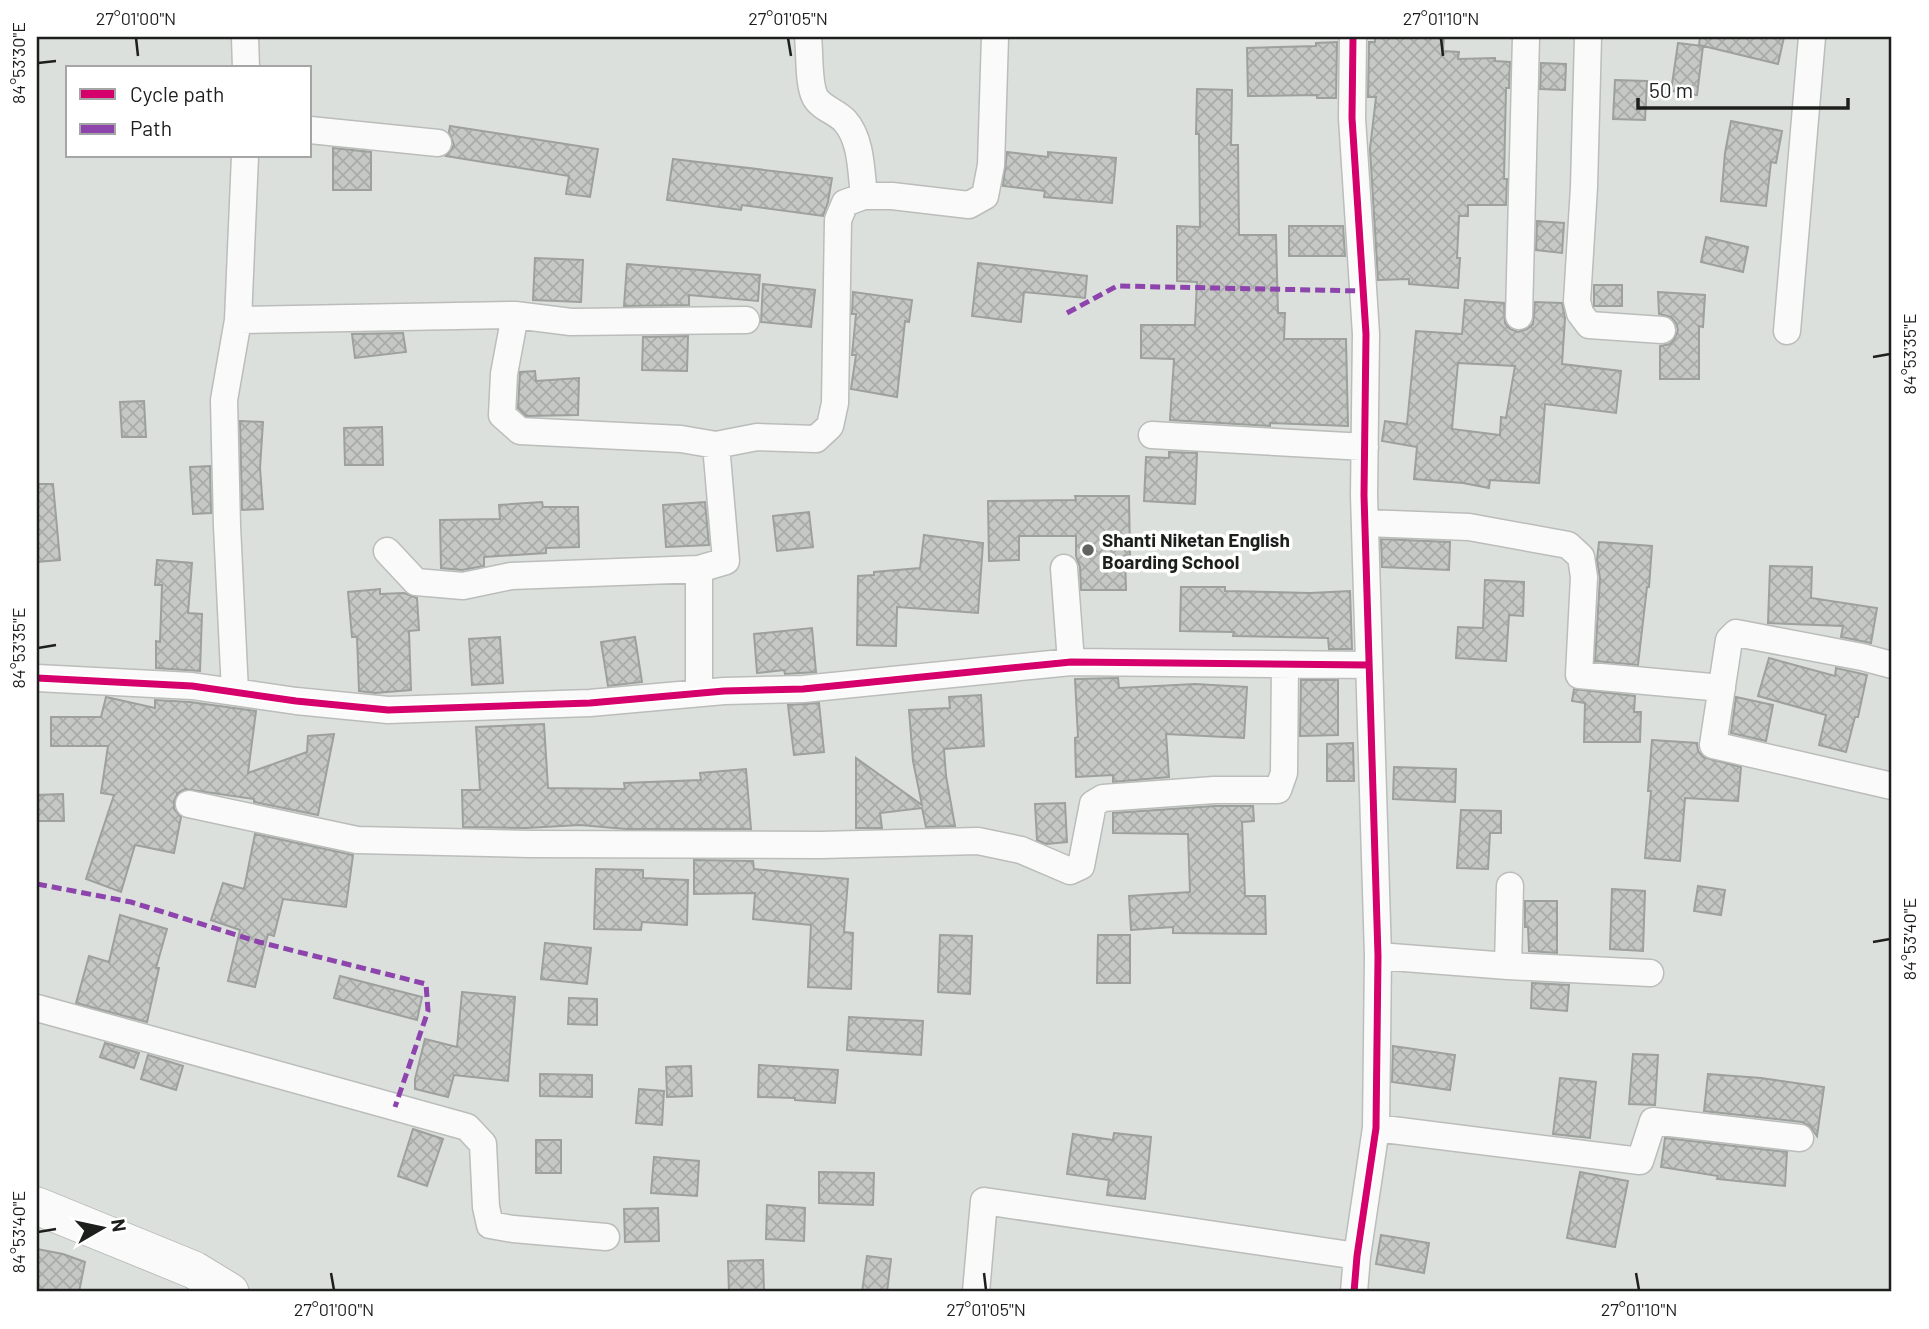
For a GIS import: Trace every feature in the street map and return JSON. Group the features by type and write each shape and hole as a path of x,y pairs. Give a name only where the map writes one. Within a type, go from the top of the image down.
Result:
{"street":[{"path":"245,37 246,66"},
{"path":"808,37 812,89 816,100 844,119 852,130 864,196"},
{"path":"515,315 506,361 502,415 520,431 681,439 716,445 757,437 816,439 830,426 835,403 838,220 845,203 864,196 892,196 969,205 985,196 991,165 995,37"},
{"path":"1353,37 1352,118 1366,334 1364,495 1378,956 1376,1128 1354,1292"},
{"path":"1519,316 1526,37"},
{"path":"1588,37 1584,187 1577,301 1580,313 1589,325 1662,330"},
{"path":"1787,331 1812,37"},
{"path":"312,130 438,143"},
{"path":"235,692 224,400 238,320 245,158"},
{"path":"238,320 515,315 570,322 746,320"},
{"path":"1152,435 1365,447"},
{"path":"387,551 416,582 463,586 511,576 699,569 726,561 716,445"},
{"path":"1366,523 1469,527 1568,545 1581,557 1584,577 1579,675 1723,688"},
{"path":"1064,568 1071,662"},
{"path":"699,569 699,694"},
{"path":"1892,665 1736,633 1729,640 1713,745 1892,786"},
{"path":"37,678 192,686 296,701 388,710 590,703 803,689 1071,662 1368,665"},
{"path":"189,804 357,840 558,845 821,845 978,841 1021,850 1070,871 1081,866 1093,804 1103,798 1214,790 1278,790 1284,773 1285,664"},
{"path":"1508,966 1510,886"},
{"path":"1378,956 1650,973"},
{"path":"37,1009 467,1127 483,1144 486,1207 490,1225 606,1237"},
{"path":"1376,1128 1640,1161 1653,1121 1800,1138"},
{"path":"976,1292 984,1201 1357,1256"},
{"path":"37,1206 194,1270 230,1292"}],"building":[{"path":"1375,37 1444,37 1443,51 1459,52 1458,59 1495,58 1495,61 1510,62 1509,88 1506,88 1506,205 1468,205 1468,216 1459,216 1458,288 1409,284 1409,279 1378,280 1370,149 1376,97 1368,97 1369,42 1375,42"},
{"path":"1700,37 1784,37 1778,64 1699,45"},
{"path":"1337,42 1336,98 1317,98 1317,95 1248,96 1247,48 1316,46 1316,43"},
{"path":"1678,43 1703,46 1697,95 1671,91"},
{"path":"1541,63 1566,64 1565,90 1540,89"},
{"path":"1615,80 1647,81 1645,120 1613,119"},
{"path":"1197,89 1232,90 1231,145 1238,145 1239,235 1276,235 1278,313 1285,313 1284,339 1346,339 1348,426 1270,423 1270,426 1170,420 1174,359 1141,358 1141,325 1195,325 1197,282 1177,281 1177,226 1200,227"},
{"path":"1731,121 1782,131 1776,163 1771,162 1766,206 1721,201"},
{"path":"450,126 598,149 590,197 566,194 569,176 446,156 454,145 449,132"},
{"path":"333,148 371,152 371,190 333,190"},
{"path":"1007,152 1048,157 1048,152 1116,158 1112,203 1044,197 1045,191 1003,186"},
{"path":"673,159 832,178 828,202 823,216 742,205 741,210 667,200"},
{"path":"1537,221 1564,223 1562,253 1536,250"},
{"path":"1289,226 1343,226 1345,256 1289,256"},
{"path":"1706,237 1748,247 1743,272 1701,262"},
{"path":"535,258 583,260 581,302 533,300"},
{"path":"978,263 1087,276 1085,298 1024,292 1021,322 972,316"},
{"path":"627,264 760,275 758,301 689,295 689,305 624,306"},
{"path":"763,284 815,290 811,327 761,322"},
{"path":"1594,285 1622,285 1622,306 1594,306"},
{"path":"853,292 912,300 909,322 905,321 897,397 851,389 856,355 852,355 856,314 852,314"},
{"path":"1658,292 1705,295 1703,327 1699,326 1699,379 1660,379 1660,346 1670,344 1678,330 1671,317 1659,314"},
{"path":"1465,300 1504,303 1505,323 1518,332 1533,324 1535,302 1562,303 1565,318 1562,364 1621,371 1616,413 1545,404 1539,483 1490,480 1489,488 1414,479 1417,447 1382,441 1385,421 1407,424 1416,331 1462,334","holes":["1458,363 1515,366 1506,418 1501,417 1500,435 1452,429"]},
{"path":"403,333 406,352 355,358 352,334"},
{"path":"688,336 687,371 642,370 643,337"},
{"path":"535,371 536,381 579,378 578,415 526,416 518,408 520,372"},
{"path":"144,401 146,437 122,437 120,402"},
{"path":"240,421 263,422 260,468 263,509 242,510"},
{"path":"382,427 383,465 345,465 344,428"},
{"path":"1169,452 1197,453 1195,504 1144,501 1146,457 1169,458"},
{"path":"210,466 211,513 193,514 190,467"},
{"path":"37,484 53,484 60,560 37,562"},
{"path":"1075,496 1129,496 1130,556 1125,556 1126,590 1081,590 1076,536 1019,536 1019,560 989,561 988,501 1076,500"},
{"path":"542,502 543,507 578,507 579,547 546,548 546,553 484,557 484,566 462,570 441,568 440,520 500,519 499,505"},
{"path":"705,502 709,545 666,547 663,505"},
{"path":"809,512 813,547 777,551 773,516"},
{"path":"924,535 983,543 978,613 897,607 896,646 857,645 858,576 920,568"},
{"path":"1381,539 1450,542 1449,570 1382,567"},
{"path":"1599,542 1652,546 1638,665 1595,661 1600,578 1597,560"},
{"path":"157,560 192,563 188,613 202,614 200,671 156,668 156,641 160,642 162,585 155,585"},
{"path":"1770,566 1812,567 1811,598 1877,608 1871,643 1841,637 1843,626 1768,623"},
{"path":"1485,580 1524,582 1523,616 1509,615 1506,661 1456,658 1458,627 1483,628"},
{"path":"1181,587 1225,587 1225,591 1350,591 1352,649 1329,649 1328,638 1233,636 1234,632 1180,631"},
{"path":"380,589 380,594 404,593 417,598 419,630 409,631 411,690 375,693 359,691 357,637 352,637 348,592"},
{"path":"812,628 816,672 785,674 784,670 757,673 754,634"},
{"path":"500,637 503,683 472,685 469,639"},
{"path":"635,637 642,682 608,686 601,642"},
{"path":"1769,658 1835,676 1836,668 1867,675 1858,717 1855,717 1846,752 1819,745 1826,715 1758,696"},
{"path":"1118,678 1119,688 1195,684 1247,687 1244,738 1166,734 1169,777 1113,782 1113,775 1076,777 1075,738 1078,737 1075,679"},
{"path":"1301,680 1338,680 1338,735 1300,736"},
{"path":"1574,689 1635,696 1634,712 1641,712 1640,742 1584,742 1585,703 1572,701"},
{"path":"981,695 984,746 944,749 955,826 926,827 922,808 880,813 882,828 856,828 856,758 922,805 913,761 909,710 950,708 949,697"},
{"path":"106,697 155,708 155,700 256,711 248,773 307,752 308,736 334,734 318,815 254,802 254,799 185,789 178,793 174,801 174,809 181,817 174,853 135,845 121,892 86,879 114,795 101,793 108,746 51,746 51,717 101,717"},
{"path":"1736,697 1773,705 1766,741 1731,733"},
{"path":"819,703 824,752 794,755 788,705"},
{"path":"544,724 548,788 625,789 624,783 701,780 700,773 746,769 751,829 626,829 580,825 463,827 462,790 480,790 476,727"},
{"path":"1652,740 1697,743 1698,751 1703,757 1741,767 1738,801 1685,798 1680,861 1645,858"},
{"path":"1353,743 1354,781 1327,781 1327,744"},
{"path":"1394,767 1456,769 1455,802 1393,799"},
{"path":"63,794 64,821 37,821 37,795"},
{"path":"1065,803 1067,842 1046,844 1037,840 1035,804"},
{"path":"1253,806 1254,821 1242,822 1245,896 1265,896 1266,934 1173,933 1173,927 1131,930 1129,896 1190,892 1188,834 1113,833 1113,813"},
{"path":"1461,810 1501,811 1501,833 1490,833 1488,869 1457,868"},
{"path":"255,834 353,855 346,907 283,899 274,936 268,934 255,987 228,981 240,930 211,920 223,883 244,889"},
{"path":"694,860 753,861 754,869 848,879 844,932 853,933 851,989 808,987 811,925 753,919 755,893 694,894"},
{"path":"596,869 643,870 643,878 688,880 687,925 642,922 641,930 594,929"},
{"path":"1698,886 1725,890 1721,915 1694,911"},
{"path":"1612,889 1645,891 1643,951 1610,949"},
{"path":"1525,901 1557,901 1557,953 1529,951"},
{"path":"120,915 167,929 156,968 159,968 147,1022 76,1003 89,956 109,962"},
{"path":"940,935 972,936 970,994 938,992"},
{"path":"1098,935 1130,935 1130,983 1097,983"},
{"path":"545,943 591,948 587,984 541,979"},
{"path":"340,976 422,997 417,1020 334,998"},
{"path":"1532,983 1569,985 1567,1011 1531,1008"},
{"path":"462,992 515,997 508,1081 454,1075 448,1097 415,1089 425,1039 457,1047"},
{"path":"569,998 597,999 597,1025 568,1024"},
{"path":"849,1017 923,1021 921,1055 847,1050"},
{"path":"105,1043 139,1053 134,1068 100,1057"},
{"path":"1393,1046 1455,1055 1450,1090 1392,1082"},
{"path":"1633,1054 1658,1055 1655,1105 1629,1104"},
{"path":"148,1055 183,1066 176,1090 141,1079"},
{"path":"759,1065 838,1070 835,1103 758,1097"},
{"path":"691,1066 692,1096 667,1097 666,1067"},
{"path":"540,1074 592,1075 592,1097 540,1096"},
{"path":"1708,1074 1824,1087 1817,1136 1810,1126 1802,1122 1704,1111"},
{"path":"1560,1078 1596,1082 1590,1138 1553,1134"},
{"path":"639,1089 664,1091 662,1125 636,1123"},
{"path":"413,1129 443,1139 427,1186 398,1176"},
{"path":"1114,1133 1151,1137 1145,1199 1107,1195 1109,1180 1067,1174 1073,1134 1113,1140"},
{"path":"1665,1138 1787,1152 1785,1186 1717,1179 1718,1176 1661,1167"},
{"path":"536,1140 561,1140 561,1173 536,1173"},
{"path":"654,1157 699,1161 697,1196 651,1193"},
{"path":"819,1172 874,1173 873,1205 819,1203"},
{"path":"1580,1172 1628,1181 1615,1247 1567,1238"},
{"path":"767,1205 805,1208 804,1241 766,1239"},
{"path":"658,1208 659,1241 625,1242 624,1209"},
{"path":"1381,1235 1429,1243 1424,1273 1376,1264"},
{"path":"37,1249 85,1262 79,1292 37,1292"},
{"path":"867,1256 891,1259 887,1292 862,1292"},
{"path":"763,1260 764,1292 729,1292 728,1261"}],"marked path":[{"path":"1067,313 1117,286 1363,291"},
{"path":"37,884 131,902 259,942 426,984 428,1011 395,1107"}],"cycle path":[{"path":"1353,37 1352,118 1366,334 1364,495 1378,956 1376,1128 1354,1292"},
{"path":"37,678 192,686 296,701 388,710 590,703 724,691 803,689 1071,662 1368,665"}],"place":[{"name":"Shanti Niketan English Boarding School","path":"1088,550"}]}
